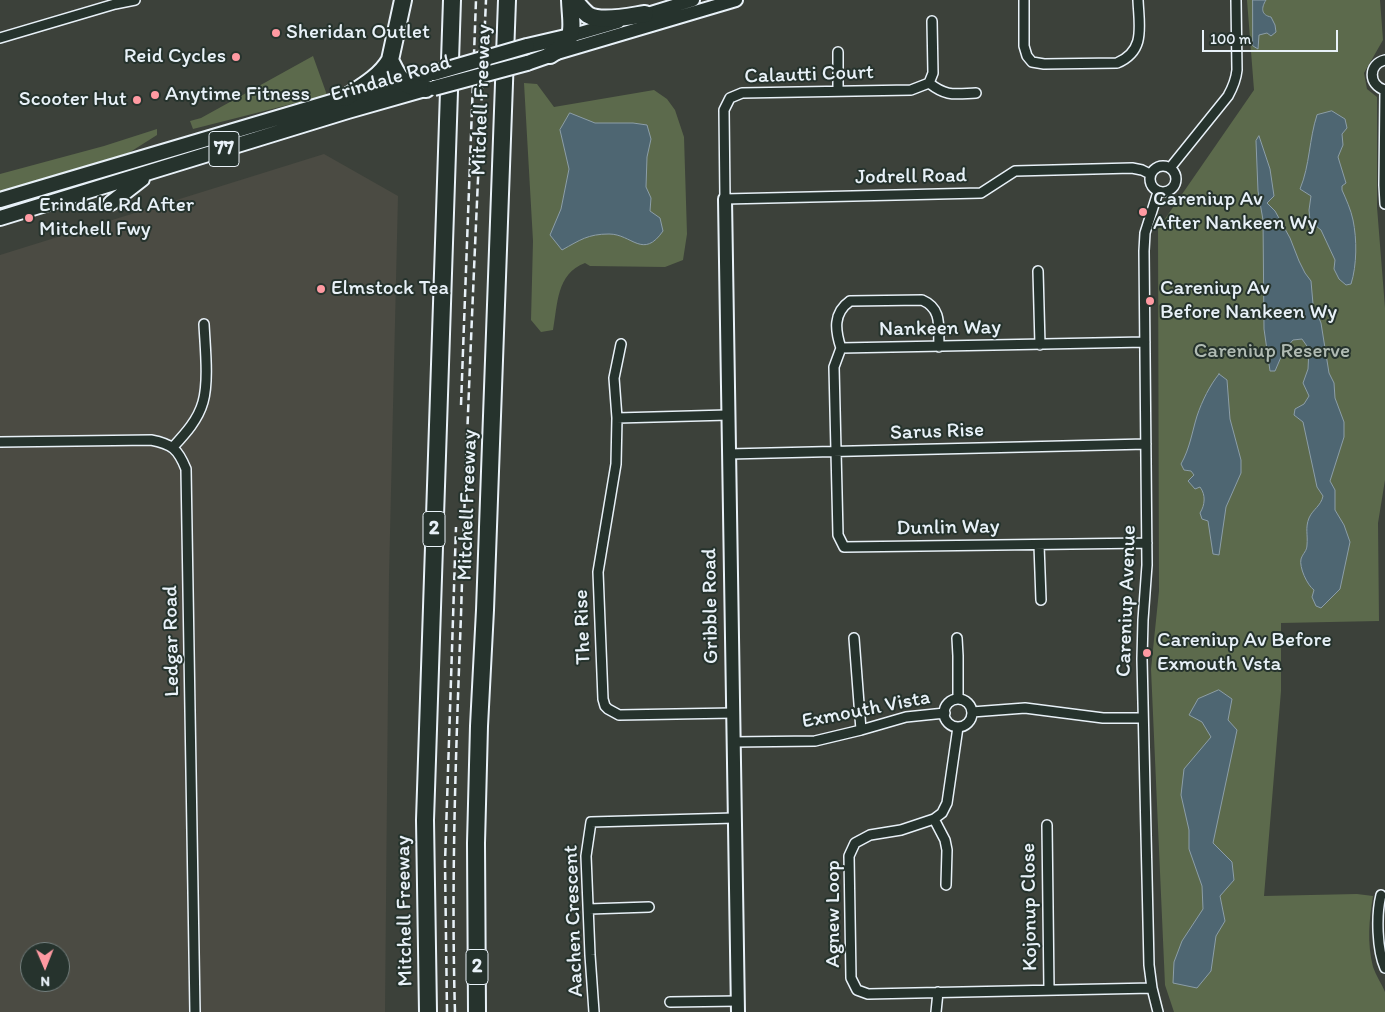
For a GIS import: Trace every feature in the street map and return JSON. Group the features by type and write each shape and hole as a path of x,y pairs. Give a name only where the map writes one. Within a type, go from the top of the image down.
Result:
{"highway":[{"path":"345,98 375,78 390,60 403,0"},
{"name":"Mitchell Freeway","path":"428,1012 425,820 452,0"},
{"name":"Mitchell Freeway","path":"477,1012 476,843 479,726 485,610 507,0"},
{"path":"550,55 564,46 570,36 570,0"},
{"path":"574,0 588,14 595,18 603,19 646,14"},
{"path":"390,60 401,82 407,86 430,88"},
{"path":"477,922 489,1012"}],"main road":[{"name":"Erindale Road","path":"0,200 345,98 527,46 570,36"},
{"name":"Erindale Road","path":"0,218 348,111 527,63 550,55"},
{"path":"111,203 130,187 158,170"}],"street":[{"path":"0,38 114,2 135,0"},
{"name":"Erindale Road","path":"570,36 694,0"},
{"name":"Erindale Road","path":"550,55 736,0"},
{"path":"1024,0 1024,46 1027,56 1032,62 1038,64 1052,64 1117,63 1124,60 1132,54 1140,39 1138,0"},
{"path":"1170,168 1228,96 1236,79 1236,0"},
{"path":"932,21 933,73 929,83 941,92 976,94"},
{"path":"838,52 838,91"},
{"path":"1385,60 1377,63 1372,76 1376,85 1385,90 1385,204"},
{"name":"Calautti Court","path":"725,199 724,110 730,98 742,94 912,90 929,83"},
{"path":"1161,166 1170,168 1176,176 1175,186 1168,192 1158,192 1154,190 1150,183 1150,174 1161,166"},
{"name":"Jodrell Road","path":"725,199 981,193 1015,172 1132,168 1150,174"},
{"name":"Careniup Avenue","path":"1158,192 1145,232 1144,242 1147,565 1142,634 1142,718 1149,965 1158,1012"},
{"name":"Gribble Road","path":"725,199 738,1006"},
{"path":"1038,271 1040,345"},
{"path":"836,452 834,367 841,348 838,339 837,317 841,307 850,301 922,300 932,304 938,314 939,347"},
{"path":"0,442 151,440 164,442 173,447 191,426 203,402 205,388 204,324"},
{"name":"Nankeen Way","path":"841,348 1145,342"},
{"name":"The Rise","path":"620,344 614,378 617,418 616,464 598,572 603,699 606,706 614,713 625,715 733,713"},
{"path":"617,418 728,415"},
{"name":"Sarus Rise","path":"729,454 1146,444"},
{"name":"Ledgar Road","path":"173,447 181,456 186,469 195,1012"},
{"name":"Dunlin Way","path":"836,452 838,535 844,547 1147,543"},
{"path":"1039,545 1041,600"},
{"path":"854,638 861,730"},
{"path":"957,638 958,699"},
{"path":"958,699 968,702 972,712 970,721 958,727 948,722 944,713 950,702 958,699"},
{"path":"972,712 1025,708 1102,718 1142,718"},
{"name":"Exmouth Vista","path":"733,742 815,741 906,717 944,713"},
{"path":"946,885 945,840 934,819 942,813 947,803 958,727"},
{"name":"Aachen Crescent","path":"594,1012 586,856 591,822 734,818"},
{"name":"Agnew Loop","path":"934,819 901,830 870,836 855,843 848,856 851,978 856,990 868,994 1152,988"},
{"name":"Kojonup Close","path":"1047,825 1049,990"},
{"path":"1382,895 1378,907 1382,961 1385,968"},
{"path":"589,909 649,907"},
{"path":"936,1012 938,992"},
{"path":"670,1002 738,1006"}],"shaded area":[{"path":"324,154 398,196 389,576 385,1012 0,1012 0,255"}],"green space":[{"name":"Careniup Reserve","path":"1247,0 1380,0 1383,40 1364,73 1367,89 1377,97 1377,207 1385,308 1385,480 1378,523 1379,621 1281,623 1281,691 1264,896 1357,894 1373,896 1369,940 1373,967 1385,992 1385,1012 1174,1012 1165,985 1151,669 1159,591 1158,229 1254,90"},
{"path":"313,56 327,95 193,129 190,121 201,118"},
{"path":"524,83 537,84 554,107 654,90 667,99 675,110 684,137 687,234 683,260 665,267 590,266 585,263 568,274 563,282 553,330 541,332 531,320 533,241"},
{"path":"157,129 157,135 127,154 95,166 0,194 0,174 104,146"}],"water":[{"path":"1253,0 1266,0 1263,11 1265,15 1271,17 1276,32 1271,36 1267,33 1259,35 1258,49 1253,46"},
{"path":"1332,111 1345,119 1347,128 1342,134 1343,145 1338,157 1346,183 1342,186 1342,190 1353,220 1356,252 1351,284 1346,285 1339,279 1334,269 1335,260 1321,230 1310,221 1311,196 1300,189 1306,171 1317,115"},
{"path":"570,113 595,123 647,125 651,139 647,157 646,187 651,198 650,211 660,218 663,231 649,244 643,245 617,235 602,234 584,238 562,250 550,235 561,209 569,169 560,130"},
{"path":"1259,136 1270,169 1274,196 1267,203 1275,211 1290,238 1305,273 1311,281 1313,304 1321,323 1329,373 1334,383 1335,398 1344,422 1344,437 1330,481 1335,490 1335,510 1344,525 1350,542 1340,589 1321,608 1316,606 1312,597 1314,590 1302,571 1301,559 1307,547 1309,518 1321,502 1323,496 1317,487 1303,422 1294,415 1295,409 1304,404 1309,396 1303,383 1308,369 1309,349 1302,339 1293,340 1284,350 1275,371 1270,371 1264,329 1263,220 1258,191 1256,141"},
{"path":"1219,374 1227,380 1230,419 1241,460 1241,473 1226,507 1219,555 1213,554 1208,521 1202,519 1200,513 1204,500 1202,490 1200,487 1195,489 1188,481 1194,475 1191,471 1184,470 1181,464 1189,446 1201,405 1209,388"},
{"path":"1219,690 1232,699 1228,720 1237,730 1213,843 1232,862 1234,880 1220,896 1225,921 1216,936 1211,971 1197,988 1173,983 1174,962 1182,941 1203,909 1202,886 1189,849 1189,830 1181,795 1184,769 1211,737 1202,722 1189,715 1198,699"}],"railway":[{"path":"461,405 476,0"},
{"path":"455,1012 454,863 456,764 469,384 486,0"},
{"path":"447,1012 445,863 456,527"}],"place":[{"name":"Sheridan Outlet","path":"276,33"},
{"name":"Reid Cycles","path":"236,57"},
{"name":"Anytime Fitness","path":"155,95"},
{"name":"Scooter Hut","path":"137,100"},
{"name":"Careniup Av After Nankeen Wy","path":"1143,212"},
{"name":"Erindale Rd After Mitchell Fwy","path":"29,218"},
{"name":"Elmstock Tea","path":"321,289"},
{"name":"Careniup Av Before Nankeen Wy","path":"1150,301"},
{"name":"Careniup Av Before Exmouth Vsta","path":"1147,653"}]}
